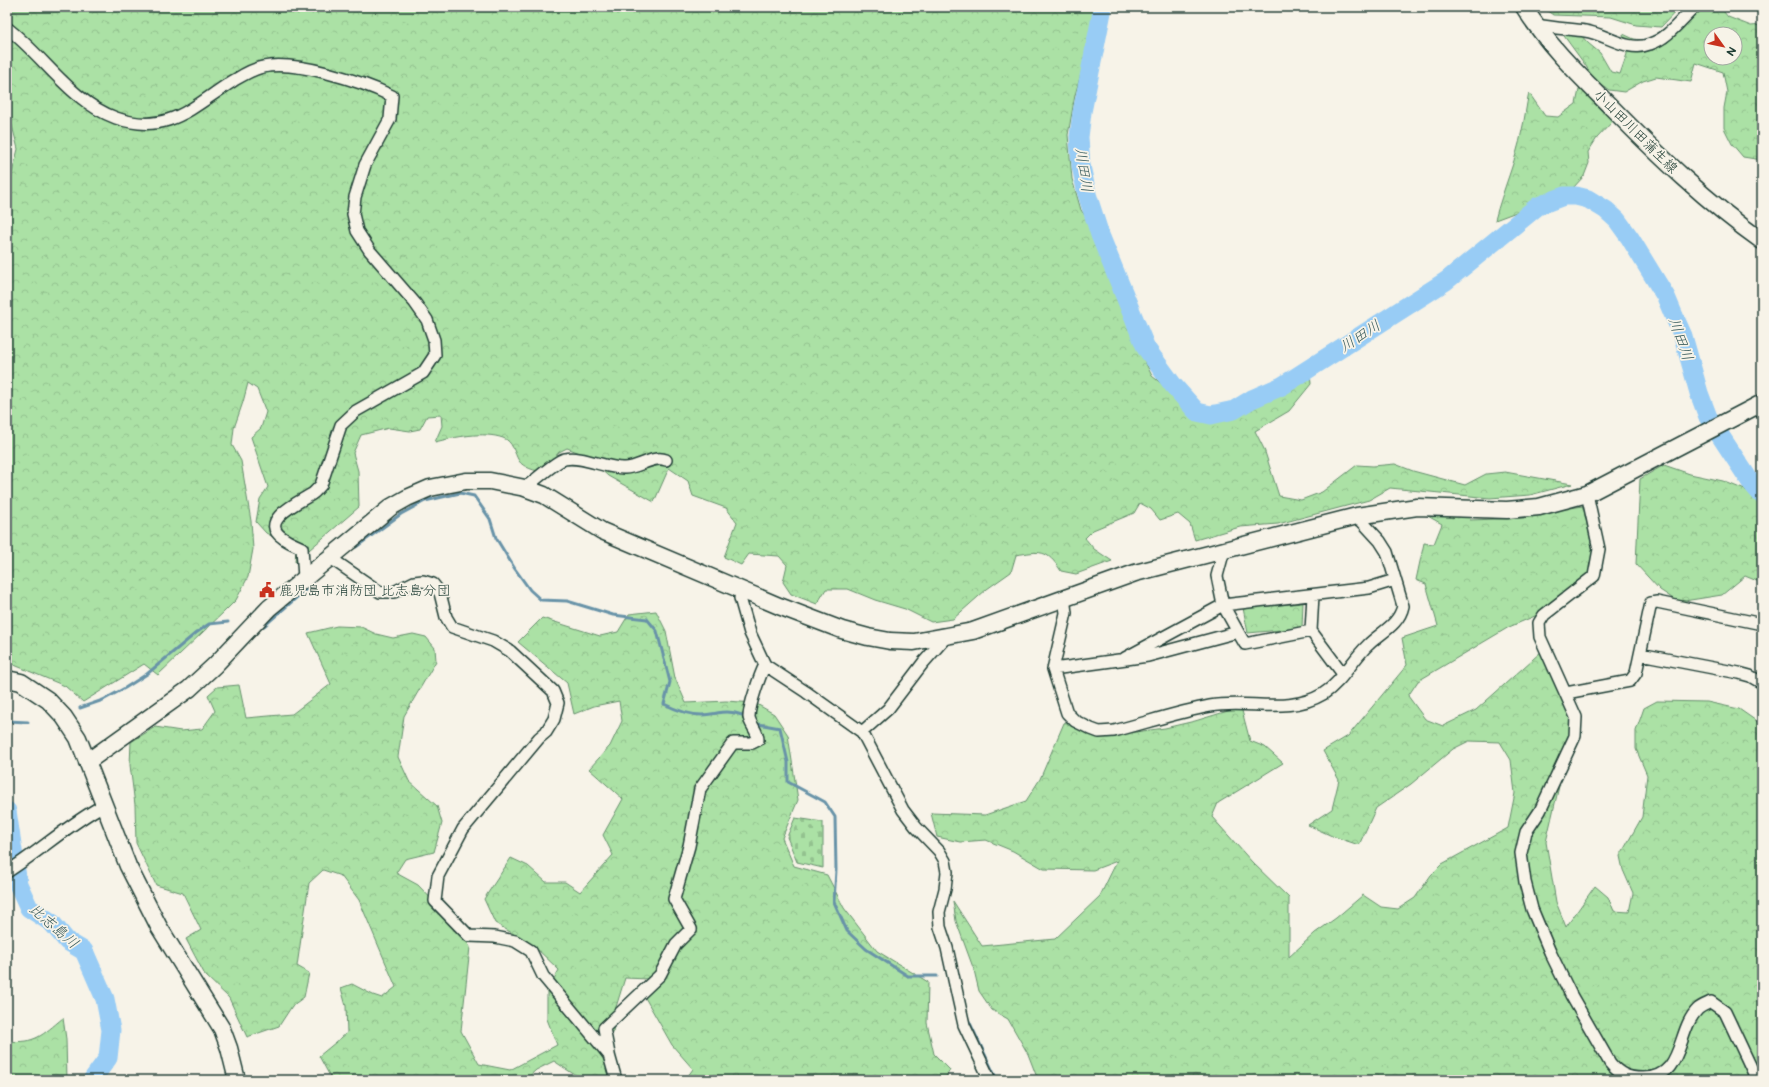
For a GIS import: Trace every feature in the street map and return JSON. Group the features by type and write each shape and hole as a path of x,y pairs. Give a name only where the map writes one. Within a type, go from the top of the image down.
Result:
{"street":[{"name":"小山田川田蒲生線","path":"1524,7 1560,55 1675,171 1715,205 1762,241"},
{"path":"1536,25 1586,31 1618,43 1638,47 1649,45 1660,40 1695,7"},
{"path":"7,28 74,92 91,105 116,118 136,123 167,121 187,112 246,73 271,66 313,70 357,82 392,96 390,119 365,165 355,197 353,214 357,232 370,251 415,303 427,320 434,340 435,355 422,373 356,411 341,426 321,485 314,493 279,516 275,523 275,530 282,538 302,548 304,578"},
{"path":"88,762 189,689 216,665 269,608 328,557 391,507 430,488 466,481 501,482 525,488 544,495 602,531 842,630 890,641 914,642 946,637 999,623 1064,597 1135,573 1357,516 1417,507 1507,510 1539,507 1587,494 1762,403"},
{"path":"525,488 563,459 579,460 603,466 625,468 656,459 666,460"},
{"path":"1587,494 1599,549 1594,576 1544,615 1540,623 1540,637 1576,717 1575,736 1540,811 1526,832 1521,853 1524,882 1532,909 1550,952 1571,995 1610,1063 1618,1072 1633,1078 1648,1078 1659,1075 1668,1069 1680,1051 1688,1024 1698,1008 1711,1002 1725,1012 1757,1080"},
{"path":"1064,597 1066,613 1053,669 1067,714 1083,726 1099,732 1114,731 1211,705 1280,706 1308,701 1323,694 1332,687 1364,648 1397,622 1401,615 1403,606 1384,546 1357,516"},
{"path":"1224,550 1217,576 1224,605 1245,644 1311,631"},
{"path":"328,557 380,592 394,592 414,582 423,581 433,584 440,593 446,617 452,627 492,641 510,651 553,691 558,703 554,719 546,732 539,738 463,829 438,876 435,901 469,936 495,937 515,941 531,950 543,976 609,1055"},
{"path":"1125,658 1224,605 1369,588 1395,580"},
{"path":"743,590 740,598 750,633 765,665 862,732 903,810 916,828 939,851 945,861 947,872 945,889 939,912 940,927 947,948 964,1025 990,1080"},
{"path":"1313,594 1311,631 1343,674"},
{"path":"1566,693 1630,681 1636,673 1651,603 1657,602 1762,624"},
{"path":"1053,669 1148,656 1238,632"},
{"path":"862,732 888,709 923,663 946,637"},
{"path":"1640,654 1739,673 1750,676 1762,683"},
{"path":"616,1080 604,1028 660,975 676,944 691,929 674,899 689,846 700,789 733,743 752,743 758,740 758,734 749,717 759,677 765,665"},
{"path":"7,679 26,685 56,707 78,738 128,866 159,928 222,1029 229,1048 237,1080"},
{"path":"7,872 33,855 89,813 104,805"}],"green space":[{"path":"7,7 1100,7 1075,95 1068,135 1072,179 1081,210 1119,263 1131,333 1152,376 1188,405 1218,415 1240,413 1309,359 1311,384 1289,411 1255,431 1264,449 1279,496 1301,500 1322,492 1357,465 1373,466 1395,464 1413,471 1465,485 1486,474 1505,472 1572,484 1530,495 1490,498 1390,488 1369,500 1278,524 1240,527 1195,540 1190,524 1178,514 1160,520 1151,509 1140,503 1134,513 1093,530 1085,538 1094,549 1112,561 1076,574 1061,571 1047,555 1042,553 1016,555 1011,572 987,589 953,619 931,622 905,609 875,600 848,589 826,589 817,604 791,594 783,582 787,565 779,556 749,554 741,565 724,557 737,522 726,508 693,496 688,481 669,468 654,502 608,476 585,455 567,448 559,452 543,471 537,471 523,465 517,458 511,444 503,438 478,435 435,442 442,426 441,415 427,416 420,429 410,431 389,428 361,435 353,453 358,471 359,507 295,562 296,549 266,533 256,522 260,499 268,487 251,437 261,428 266,412 257,389 248,383 234,428 232,445 241,461 251,521 253,549 248,577 236,600 158,675 144,664 83,702 65,686 7,662 7,193 18,149 7,106"},
{"path":"1542,7 1680,7 1661,27 1636,25 1611,17 1553,15"},
{"path":"1704,7 1720,7 1728,17 1751,26 1762,25 1762,160 1743,157 1732,144 1724,128 1724,108 1727,92 1723,72 1705,66 1743,66 1743,26 1703,26 1703,65 1696,63 1691,82 1656,77 1643,81 1624,92 1609,90 1594,80 1586,66 1556,25 1570,23 1588,43 1600,53 1611,72 1620,74 1627,54 1623,34 1634,39 1667,43"},
{"path":"1580,85 1608,113 1612,122 1597,138 1588,152 1589,163 1584,176 1572,189 1550,194 1519,211 1495,220 1513,164 1524,121 1529,93 1545,116 1558,117 1576,104"},
{"path":"1664,465 1690,474 1723,481 1762,497 1762,583 1745,576 1722,595 1678,602 1660,590 1636,564 1640,479"},
{"path":"1583,506 1593,551 1591,571 1535,616 1509,627 1418,681 1408,696 1425,719 1443,726 1476,710 1542,651 1566,704 1573,726 1546,842 1556,902 1566,927 1595,886 1608,897 1614,911 1629,912 1633,893 1623,870 1620,856 1642,817 1647,775 1636,749 1636,731 1644,708 1657,701 1707,702 1739,709 1762,725 1762,1080 1038,1080 1028,1054 1008,1019 992,1010 979,991 974,970 956,921 953,901 982,946 1055,939 1100,896 1117,861 1093,870 1044,869 1013,851 986,840 960,842 937,837 931,813 985,815 1026,801 1040,779 1064,723 1072,719 1120,734 1165,728 1195,721 1241,707 1250,741 1265,747 1283,763 1218,803 1212,817 1252,862 1289,898 1289,957 1315,933 1336,918 1363,895 1381,907 1398,909 1415,898 1431,875 1442,864 1508,828 1515,793 1511,760 1500,742 1469,741 1453,749 1411,784 1376,808 1359,845 1332,836 1308,825 1332,809 1339,780 1323,751 1348,736 1407,665 1402,638 1438,626 1426,584 1416,580 1424,543 1434,544 1442,524 1426,515 1469,516 1470,520 1525,518 1526,515"},
{"path":"1303,603 1302,628 1248,633 1243,608"},
{"path":"656,611 666,631 675,678 686,703 726,701 755,703 774,714 788,735 798,800 782,838 794,866 827,875 844,908 877,951 928,982 927,1023 934,1054 950,1070 944,1080 685,1080 693,1069 672,1045 643,994 648,979 625,978 616,1007 613,1032 593,1044 607,1065 613,1080 572,1080 575,1075 554,1061 536,1070 525,1080 332,1080 319,1056 347,1033 346,1006 341,988 352,984 382,998 396,987 359,900 341,876 323,870 309,883 297,966 309,973 304,997 292,1006 279,1026 247,1037 229,998 205,975 186,939 201,930 183,893 156,885 136,843 135,805 130,765 131,742 155,727 181,731 202,729 215,711 208,695 217,687 239,685 246,718 292,714 331,684 308,633 337,626 361,627 376,634 393,638 413,634 426,637 435,648 436,661 404,716 398,757 409,781 437,806 442,823 434,852 405,859 396,873 418,885 462,934 470,947 461,1031 479,1064 510,1070 557,1045 547,1019 547,991 559,970 534,946 495,923 484,899 511,858 528,866 546,882 565,882 580,892 613,855 603,835 623,799 589,769 610,746 622,721 619,701 594,706 574,714 567,683 518,642 542,618 600,636 618,632 629,614"},
{"path":"795,818 823,822 823,868 797,862 787,837"},
{"path":"63,1018 66,1039 67,1080 7,1080 7,1041 17,1042 32,1040 44,1034"}],"waterway":[{"name":"川田川","path":"1103,7 1082,112 1079,137 1081,166 1087,194 1100,235 1146,348 1173,385 1197,412 1211,415 1234,410 1252,399 1282,386 1446,281 1538,206 1564,196 1576,196 1588,199 1606,210 1617,220 1630,238 1666,297 1683,336 1699,393 1708,417 1750,481 1762,495"},
{"path":"356,547 401,514 425,501 460,493 474,496 490,519 496,538 515,569 530,590 541,600 567,601 613,615 647,619 657,631 670,682 664,704 692,714 702,715 731,712 742,715"},
{"path":"264,626 313,583"},
{"path":"80,708 103,700 147,674 209,624 228,622"},
{"path":"7,721 28,722"},
{"path":"758,724 780,728 788,762 788,782 825,802 835,817 836,870 834,902 847,931 866,949 908,976 937,976"},
{"name":"比志島川","path":"7,811 18,884 29,908 52,923 67,941 84,951 105,999 111,1030 108,1058 92,1080"},
{"path":"967,1017 997,1080"}],"place":[{"name":"鹿児島市消防団 比志島分団","path":"267,590"}]}
